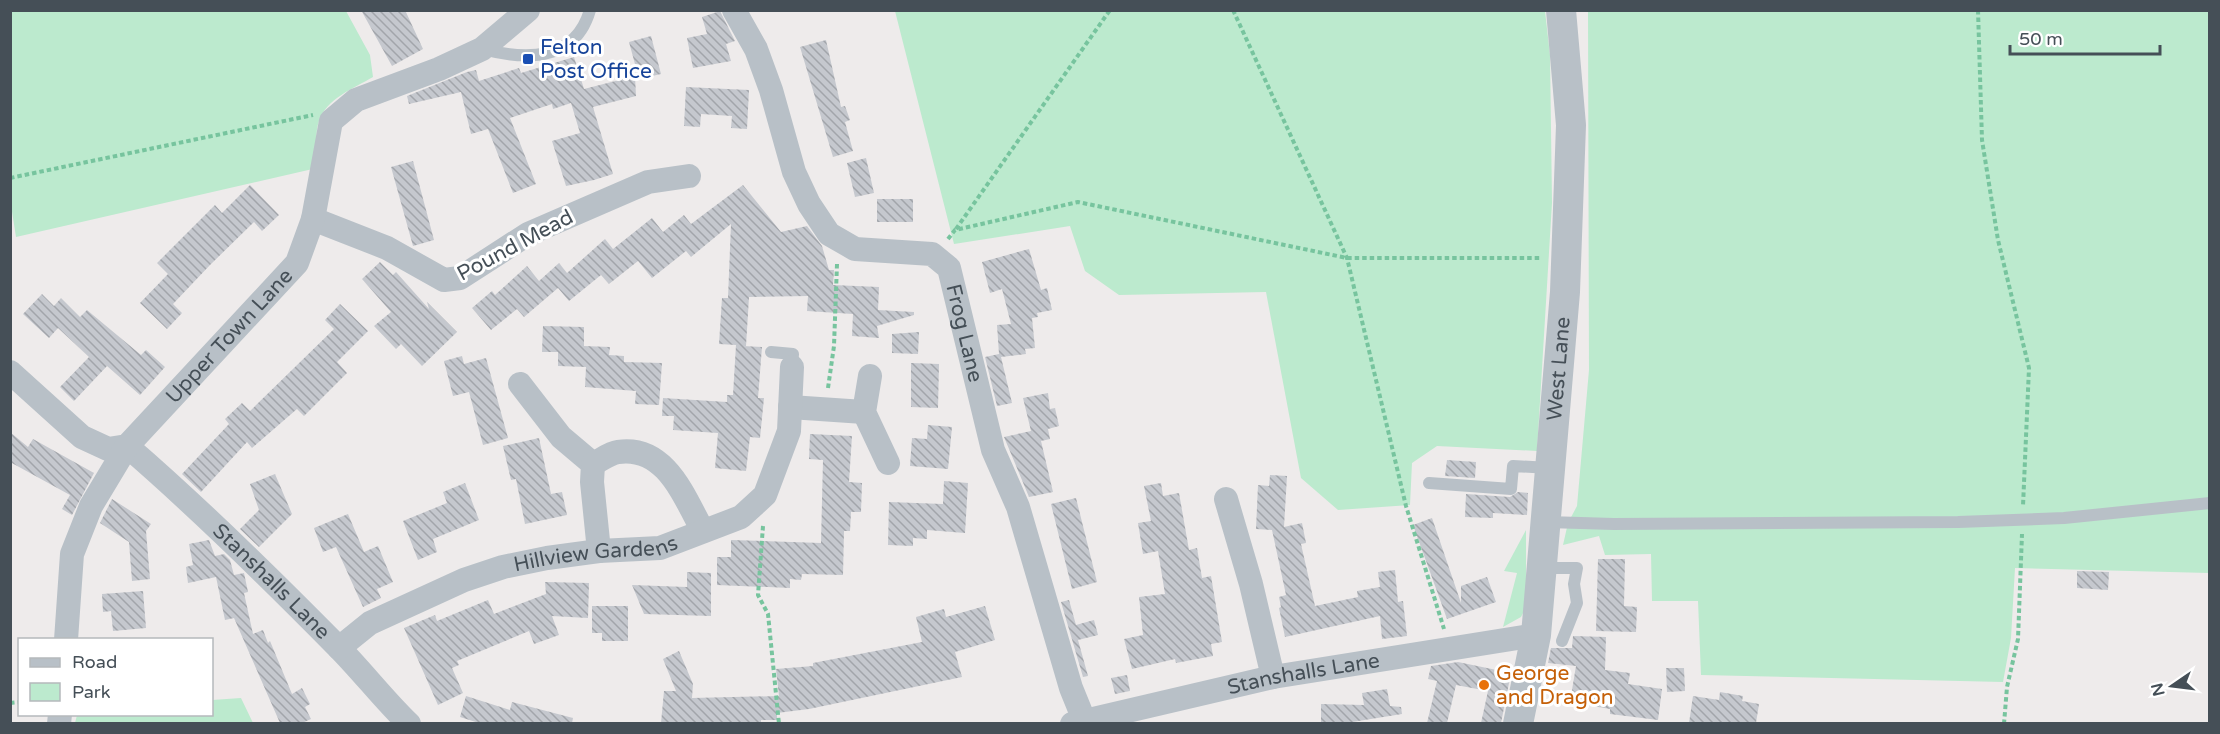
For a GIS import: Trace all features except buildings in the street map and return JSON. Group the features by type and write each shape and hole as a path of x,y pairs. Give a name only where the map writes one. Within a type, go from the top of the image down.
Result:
{"street":[{"path":"331,121 356,100 439,69 482,49 528,10"},
{"path":"734,10 756,49 771,90 794,172 809,204 829,234 855,249 932,254"},
{"name":"West Lane","path":"1525,721 1549,638 1542,568 1566,257 1571,125 1561,10"},
{"name":"Upper Town Lane","path":"66,638 72,554 91,506 128,446 297,263 313,219 331,121"},
{"name":"Pound Mead","path":"313,219 387,248 444,280 460,278 528,234 615,196 648,182 689,176"},
{"name":"Frog Lane","path":"932,254 949,268 993,450 1018,507 1071,688 1078,722"},
{"name":"Hillview Gardens","path":"339,648 370,623 464,580 503,567 599,551 660,548 741,517 765,495 789,431 792,367"},
{"path":"10,372 82,437 108,449 128,446"},
{"path":"870,376 864,412 888,462"},
{"path":"520,384 561,437 593,464"},
{"path":"790,407 864,412"},
{"name":"Stanshalls Lane","path":"128,446 164,477 339,648 382,698 409,723"},
{"path":"593,464 616,452 640,452 657,461 673,476 703,531"},
{"path":"593,464 592,482 599,551"},
{"path":"1226,500 1251,584 1273,677"},
{"name":"Stanshalls Lane","path":"1078,722 1273,677 1450,649 1549,638"}],"lane":[{"path":"482,49 504,55 541,55 565,48 586,22 590,10"},
{"path":"771,352 793,354 792,367"},
{"path":"1429,483 1511,489 1513,466 1550,468"},
{"path":"1545,522 1775,524 2022,520 2210,503"}],"path":[{"path":"932,254 956,230 1110,10"},
{"path":"1233,10 1347,258 1406,506 1450,649"},
{"path":"1978,10 1982,141 1998,240 2029,368 2018,639 2007,687 2004,723"},
{"path":"10,178 297,116 323,114 331,121"},
{"path":"956,230 1078,201 1347,258 1566,257"},
{"path":"825,409 834,346 837,239"},
{"path":"765,495 758,595 768,614 779,723"}],"green space":[{"path":"10,11 346,11 370,55 373,77 334,100 323,113 317,132 317,168 16,237 10,199"},
{"path":"895,11 1545,11 1550,55 1552,203 1537,451 1437,446 1412,463 1410,505 1338,510 1301,478 1266,292 1119,295 1085,271 1070,226 954,244"},
{"path":"1588,11 2209,11 2209,573 2015,568 2011,638 2003,682 1701,675 1698,601 1652,601 1651,554 1605,555 1599,536 1563,545 1568,523 1577,506 1589,370"},
{"path":"1526,530 1526,607 1521,617 1503,627 1517,573 1504,571"},
{"path":"241,698 253,723 75,723 77,716 213,716 213,700"}],"place":[{"name":"Felton Post Office","path":"528,59"},
{"name":"George and Dragon","path":"1484,685"}]}
